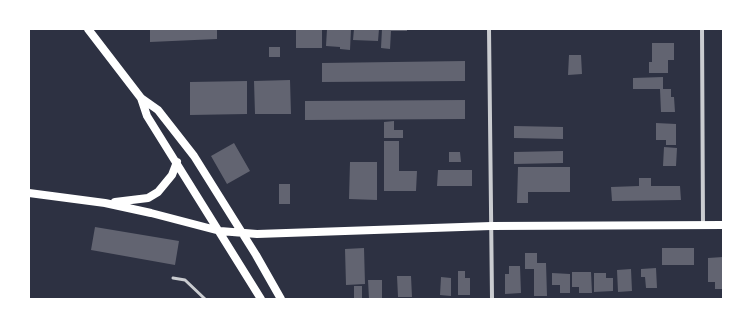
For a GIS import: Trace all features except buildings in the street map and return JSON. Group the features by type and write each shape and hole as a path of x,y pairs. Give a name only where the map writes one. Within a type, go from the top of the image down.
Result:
{"main road":[{"path":"88,29 141,98 158,110 190,151 281,299"},
{"path":"141,98 147,116 261,299"},
{"path":"105,203 148,198 158,192 169,180 177,162"},
{"path":"29,194 105,203 220,231 242,234 491,226 723,225"}],"street":[{"path":"489,29 492,299"},
{"path":"702,29 703,225"}],"lane":[{"path":"173,278 185,280 205,299"}]}
